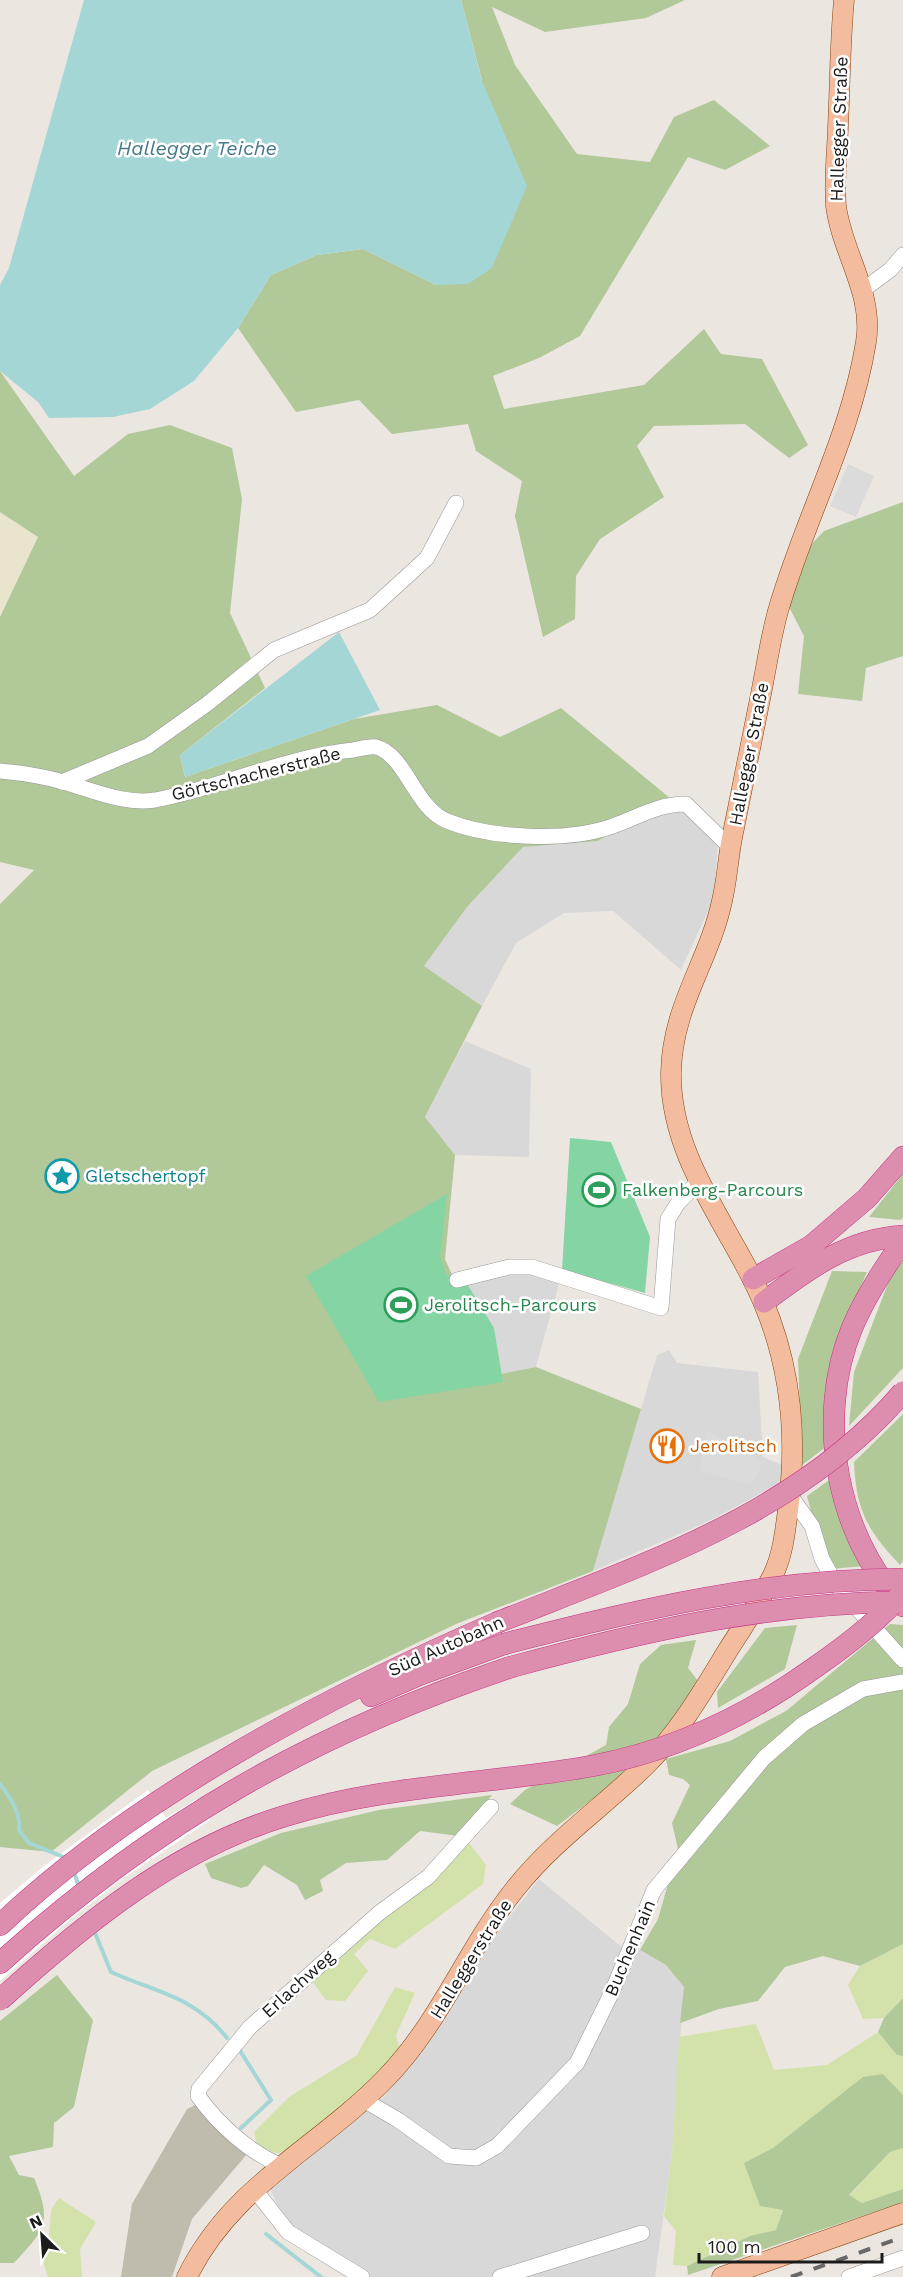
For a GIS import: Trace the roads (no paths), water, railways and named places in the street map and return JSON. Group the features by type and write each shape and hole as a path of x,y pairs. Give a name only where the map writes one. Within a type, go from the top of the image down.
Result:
{"highway":[{"path":"753,1280 811,1246 867,1198 903,1157"},
{"path":"764,1302 813,1265 840,1250 865,1241 903,1236"},
{"path":"903,1241 886,1265 852,1329 836,1395 834,1436 840,1482 850,1518 877,1572 903,1604"},
{"name":"Süd Autobahn","path":"0,1925 67,1868 157,1804 245,1749 439,1648 664,1556 724,1528 809,1479 850,1446 903,1392"},
{"path":"324,1706 368,1697 419,1675 504,1644 624,1613 761,1588 903,1579"},
{"path":"0,2000 120,1901 160,1873 227,1838 282,1816 323,1805 382,1794 594,1765 674,1744 713,1728 794,1683 838,1652 903,1592"},
{"path":"0,1963 113,1869 203,1808 297,1755 410,1702 511,1667 627,1635 756,1611 903,1604"}],"main road":[{"name":"Hallegger Straße","path":"790,1494 794,1453 790,1399 779,1344 764,1302 699,1181 675,1122 671,1075 673,1051 681,1013 717,922 778,613 810,515 826,483 851,408 867,334 863,290 841,230 836,195 844,0"},
{"name":"Halleggerstraße","path":"187,2277 212,2232 254,2189 364,2100 415,2045 437,2014 492,1920 526,1875 562,1839 646,1764 681,1726 776,1570 783,1547 790,1494"},
{"path":"722,2277 903,2213"}],"street":[{"path":"863,290 890,270 903,255"},
{"path":"0,771 62,782 148,746 207,704 274,650 370,610 427,558 456,503"},
{"name":"Görtschacherstraße","path":"62,782 104,796 155,800 333,752 376,747 389,756 401,769 423,803 434,814 449,822 479,830 536,836 580,834 611,827 671,804 686,804 730,847"},
{"path":"457,1280 509,1267 532,1267 661,1308 668,1219 678,1203 699,1181"},
{"path":"790,1494 812,1526 822,1559 837,1586 903,1660"},
{"name":"Buchenhain","path":"364,2100 398,2120 448,2156 476,2158 497,2146 577,2063 608,2001 654,1890 756,1766 803,1724 863,1689 903,1682"},
{"name":"Erlachweg","path":"282,2166 265,2159 230,2131 202,2102 198,2096 199,2089 250,2026 379,1913 428,1877 491,1807"},
{"path":"254,2189 288,2232 362,2277"},
{"path":"500,2277 642,2233"},
{"path":"849,2277 903,2258"}],"water":[{"name":"Hallegger Teiche","path":"84,0 461,0 482,81 527,186 492,268 468,284 436,285 363,249 317,255 271,275 238,328 194,381 150,409 113,417 49,418 38,402 0,371 0,285 9,268"},
{"path":"339,632 380,710 185,777 180,755"}],"waterway":[{"path":"0,1784 17,1811 19,1830 29,1843 66,1858"},
{"path":"74,1872 79,1887"},
{"path":"93,1928 111,1972 188,2004 214,2024 227,2038"},
{"path":"239,2049 271,2100 241,2128"},
{"path":"266,2234 321,2277"}],"railway":[{"path":"791,2277 903,2237"}],"place":[{"name":"Gletschertopf","path":"62,1176"},
{"name":"Falkenberg-Parcours","path":"599,1190"},
{"name":"Jerolitsch-Parcours","path":"401,1305"},
{"name":"Jerolitsch","path":"667,1446"}]}
